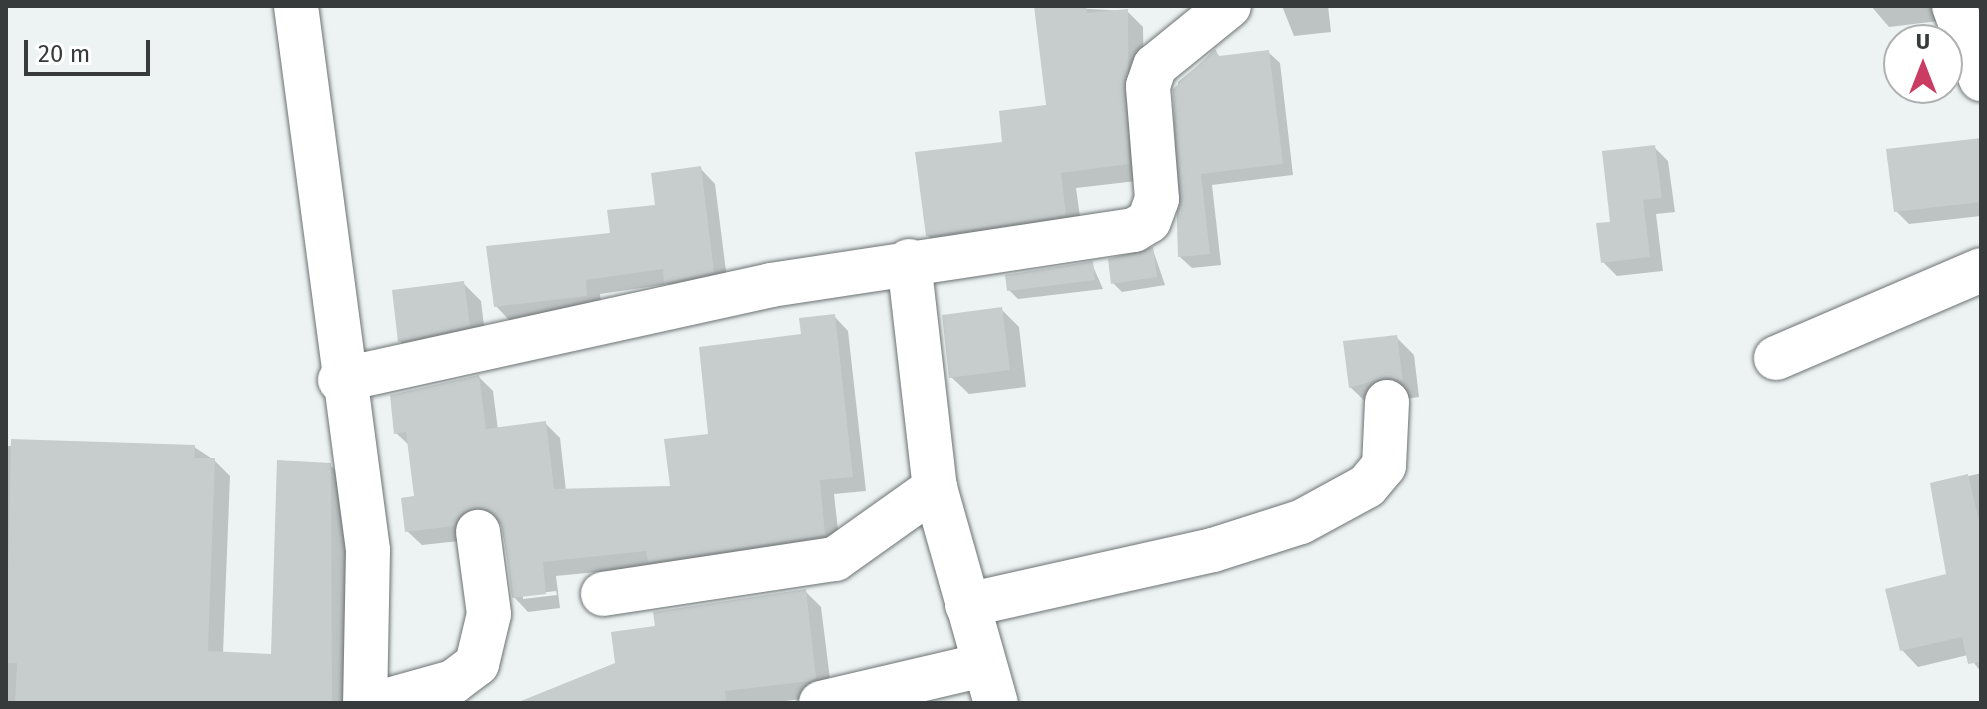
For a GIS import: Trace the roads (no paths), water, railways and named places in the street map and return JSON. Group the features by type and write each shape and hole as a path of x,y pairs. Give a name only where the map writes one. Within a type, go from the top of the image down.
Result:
{"street":[{"path":"296,6 340,380 368,550 365,703"},
{"path":"340,380 909,261 1134,230 1149,221 1157,199 1152,76 1229,6"},
{"path":"821,703 990,684 935,488 909,261"},
{"path":"1776,358 1981,270"},
{"path":"967,605 1213,550 1301,522 1367,486 1384,466 1387,402"},
{"path":"603,594 835,559 935,488"},
{"path":"378,703 453,682 477,664 489,614 478,532"}]}
